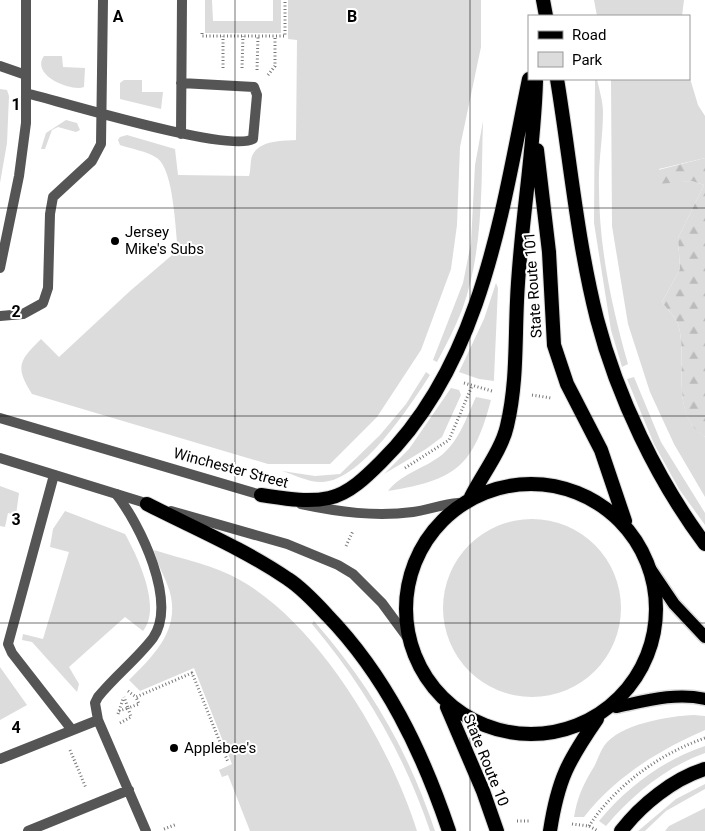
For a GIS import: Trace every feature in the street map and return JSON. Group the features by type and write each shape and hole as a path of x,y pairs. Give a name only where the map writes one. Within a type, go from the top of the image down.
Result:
{"highway":[{"path":"537,0 537,15"},
{"path":"543,0 546,15"},
{"path":"261,495 304,500 329,498 343,492 366,476 388,455 413,425 433,395 460,346 473,312 497,230 529,80"},
{"name":"State Route 101","path":"465,500 507,428 516,364 517,301 534,122 536,80"},
{"path":"557,80 589,281 598,320 616,377 657,467 675,500 705,544"},
{"name":"State Route 101","path":"534,122 548,252 554,345 567,384 601,450 625,522"},
{"path":"524,483 560,487 598,500 625,522 638,540 647,564 654,591 656,617 651,646 633,685 616,707 597,719 550,732 523,732 472,720 457,713 441,697 422,671 410,641 407,609 410,579 422,547 441,520 465,500 524,483"},
{"path":"147,504 256,560 290,580 337,626 379,677 397,708 429,778 448,831"},
{"name":"State Route 10","path":"441,697 483,791 497,831"},
{"path":"550,831 556,797 563,774 597,719"},
{"path":"622,831 643,807 680,781 705,770"}],"main road":[{"path":"647,564 674,604 705,637"},
{"path":"616,707 662,697 694,696 705,699"}],"street":[{"path":"0,268 22,157 26,93 26,0"},
{"path":"0,316 24,314 43,303 46,297 50,214 53,197 92,161 101,144 103,0"},
{"path":"181,134 182,0"},
{"path":"0,66 26,75"},
{"path":"26,93 193,137 250,141 255,134 255,88 241,84 182,83"},
{"name":"Winchester Street","path":"0,418 261,495 337,511 362,514 406,513 465,500"},
{"path":"0,458 147,504 287,544 338,565 353,574 382,603 410,641"},
{"path":"54,475 10,636 5,647 68,732"},
{"path":"116,494 128,508 142,537 161,592 161,619 152,638 98,697 95,703 98,720 146,831"},
{"path":"0,759 98,720"},
{"path":"28,831 128,790"}],"path":[{"path":"202,27 202,36 285,36 285,0"},
{"path":"223,36 223,84"},
{"path":"241,84 243,36"},
{"path":"255,88 259,65 258,36"},
{"path":"255,88 275,66 275,36"},
{"path":"454,381 493,391"},
{"path":"399,472 423,459 449,440 472,386"},
{"path":"528,395 554,398"},
{"path":"346,546 352,531"},
{"path":"136,697 192,673 228,762"},
{"path":"119,711 128,708 138,704 136,697 126,689 124,697 119,711 115,725 131,717 128,708 124,697"},
{"path":"68,732 92,805"},
{"path":"589,826 601,808 645,770 686,745 705,738"},
{"path":"517,822 534,821"},
{"path":"158,831 177,824"},
{"path":"570,824 589,826 598,831"}],"green space":[{"path":"205,0 212,0 213,21 273,21 273,0 281,0 281,33 205,33"},
{"path":"288,0 481,0 481,47 460,147 457,225 451,269 421,350 377,417 330,464 268,464 32,394 21,370 24,358 41,339 59,357 130,291 178,250 175,215 167,174 163,165 153,156 120,145 118,140 120,137 127,135 175,149 178,175 249,176 252,156 260,147 271,142 296,140 297,40 288,39"},
{"path":"594,0 684,0 682,15 597,15"},
{"path":"44,56 62,56 63,67 85,68 84,87 70,87 47,75 41,63"},
{"path":"690,78 698,105 705,116 705,158 659,169 659,183 692,181 704,185 678,238 680,269 662,302 678,324 681,338 683,401 687,415 694,427 705,437 705,497 674,444 650,392 628,324 612,226 611,80 690,80"},
{"path":"124,80 142,80 142,92 163,92 161,109 120,99 120,83"},
{"path":"595,80 597,80 603,112 599,179 601,233 612,300 628,364 622,367 611,330 594,223"},
{"path":"0,89 7,90 9,96 7,143 0,183"},
{"path":"66,120 77,123 80,130 76,132 58,127 52,130 45,149 41,149 46,133"},
{"path":"483,121 480,216 474,264 462,310 437,362 433,360 463,283 471,243 475,165"},
{"path":"705,158 705,437 694,427 687,415 683,401 682,353 678,324 662,302 680,269 678,238 704,185 692,181 659,184 658,170"},
{"path":"496,283 498,288 494,381 479,379 459,372 484,319"},
{"path":"426,372 430,375 398,422 369,455 353,469 338,478 323,482 308,480 282,471 315,476 340,474 380,435 406,404"},
{"path":"634,377 661,442 705,513 705,525 679,489 654,444 627,379"},
{"path":"451,388 459,390 461,395 442,437 426,449 384,474 409,449"},
{"path":"476,397 491,400 477,441 458,467 430,482 388,491 407,475 436,459 449,448 463,427"},
{"path":"0,486 19,493 16,515 8,513 5,527 0,526"},
{"path":"65,511 125,534 146,582 150,609 148,621 143,631 125,617 69,667 79,684 77,692 32,642 22,640 23,634 43,639 69,552 50,547 53,529"},
{"path":"523,519 541,519 566,526 581,534 595,545 606,559 614,574 621,599 621,617 614,642 606,657 595,671 581,682 558,693 541,697 523,697 506,693 490,686 476,677 463,664 447,634 443,617 443,599 447,582 454,566 463,552 476,539 506,523"},
{"path":"154,550 209,566 240,580 269,600 298,626 348,690 370,726 405,797 417,831 250,831 228,775 222,777 219,770 232,764 194,668 140,691 129,680 154,653 167,633 171,622 171,597"},
{"path":"314,621 353,669 400,746 413,773 435,831 430,831 408,775 381,722 349,672 312,624"},
{"path":"0,667 27,705 0,720"},
{"path":"694,715 705,716 705,730 671,746 639,766 610,789 584,817 574,817 583,786 602,749 611,738 632,727 658,719"},
{"path":"705,746 705,753 663,774 638,793 606,826 599,821 621,797 647,776 675,759"},
{"path":"705,784 705,789 666,811 645,831 638,831 676,799"},
{"path":"705,808 705,831 665,831 669,826"}],"place":[{"name":"Jersey Mike's Subs","path":"115,241"},
{"name":"Applebee's","path":"174,748"}]}
